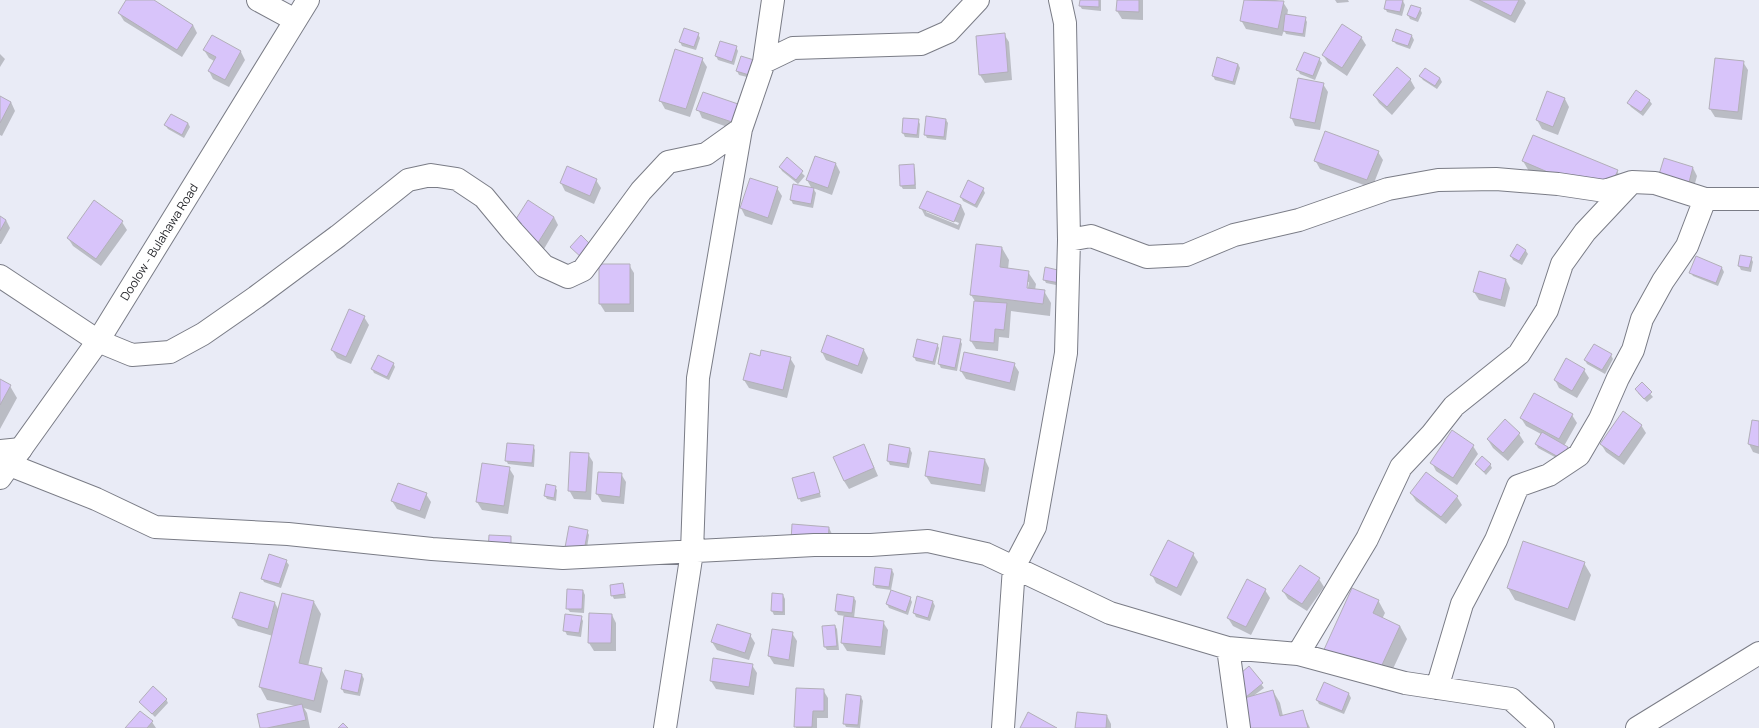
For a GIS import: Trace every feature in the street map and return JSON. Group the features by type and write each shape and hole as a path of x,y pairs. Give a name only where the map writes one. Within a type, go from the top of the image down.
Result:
{"street":[{"path":"258,0 296,20"},
{"name":"Doolow - Bulahawa Road","path":"8,461 98,341 308,0"},
{"path":"665,728 692,552 698,378 742,129 764,62 773,0"},
{"path":"764,62 793,48 921,44 948,32 978,0"},
{"path":"1003,728 1014,567 1035,527 1066,353 1069,240 1065,23 1060,0"},
{"path":"0,276 98,341 132,355 170,352 203,334 256,297 338,236 408,180 431,175 457,179 484,198 544,266 568,277 583,270 641,191 668,162 706,154 742,129"},
{"path":"1069,240 1090,236 1147,258 1186,255 1234,235 1299,220 1388,189 1438,180 1496,179 1558,184 1605,191 1632,182 1655,183 1705,199 1759,199"},
{"path":"1298,654 1367,539 1401,467 1432,434 1454,406 1519,354 1547,310 1562,264 1585,232 1632,182"},
{"path":"1437,688 1462,604 1496,540 1518,486 1549,475 1579,455 1600,419 1618,378 1633,350 1642,319 1663,281 1686,246 1705,199"},
{"path":"8,461 96,499 155,527 288,534 432,549 563,558 814,545 871,545 928,541 986,554 1110,613 1228,648 1298,654 1405,683 1512,699 1543,728"},
{"path":"1228,648 1239,728"},
{"path":"1637,728 1759,653"}],"building":[{"path":"126,0 154,0 193,25 177,50 118,13"},
{"path":"1080,0 1099,0 1099,7 1079,6"},
{"path":"1117,0 1139,0 1139,12 1116,11"},
{"path":"1244,0 1284,1 1278,29 1240,21"},
{"path":"1386,0 1403,0 1400,12 1384,9"},
{"path":"1479,0 1519,0 1511,16"},
{"path":"1411,5 1421,8 1416,19 1407,15"},
{"path":"1285,14 1306,17 1303,34 1283,31"},
{"path":"1342,24 1362,37 1342,68 1322,55"},
{"path":"684,28 699,33 694,47 679,42"},
{"path":"1396,29 1412,35 1408,46 1392,41"},
{"path":"1005,33 1008,72 979,75 976,36"},
{"path":"212,35 241,51 225,80 208,71 216,57 203,50"},
{"path":"720,41 737,46 732,62 715,56"},
{"path":"675,49 703,58 686,109 659,101"},
{"path":"1304,52 1320,58 1313,76 1296,70"},
{"path":"741,56 754,60 749,75 736,71"},
{"path":"1217,57 1238,64 1233,82 1212,76"},
{"path":"1715,58 1744,61 1738,112 1709,109"},
{"path":"1397,67 1411,79 1387,107 1373,95"},
{"path":"1425,68 1440,78 1435,86 1419,76"},
{"path":"1298,78 1324,83 1315,123 1290,118"},
{"path":"1636,90 1650,100 1641,112 1627,103"},
{"path":"1547,91 1565,98 1553,127 1536,120"},
{"path":"703,92 741,105 735,123 696,110"},
{"path":"0,96 11,102 0,123"},
{"path":"171,114 188,123 182,135 164,125"},
{"path":"926,116 946,119 944,137 924,135"},
{"path":"903,118 919,119 917,135 902,133"},
{"path":"1325,131 1379,151 1367,180 1314,161"},
{"path":"1533,135 1618,170 1606,197 1522,161"},
{"path":"815,156 836,163 828,188 806,180"},
{"path":"787,157 803,171 796,180 779,167"},
{"path":"1664,158 1693,167 1687,190 1657,181"},
{"path":"914,164 915,185 900,186 899,165"},
{"path":"567,166 597,179 590,196 560,183"},
{"path":"750,178 778,187 768,218 740,208"},
{"path":"968,180 984,188 975,205 960,197"},
{"path":"793,184 814,188 811,204 790,200"},
{"path":"927,191 961,205 954,222 919,208"},
{"path":"94,200 123,221 96,259 67,238"},
{"path":"528,200 554,217 536,246 509,230"},
{"path":"0,216 6,220 0,231"},
{"path":"581,235 594,248 583,259 570,247"},
{"path":"976,244 1002,247 1000,267 1029,271 1027,288 1045,290 1043,304 970,295"},
{"path":"1517,244 1526,250 1519,261 1510,256"},
{"path":"1740,255 1752,257 1749,268 1738,266"},
{"path":"1696,256 1722,267 1716,283 1689,273"},
{"path":"599,264 630,264 630,304 599,304"},
{"path":"1045,267 1062,271 1060,283 1043,280"},
{"path":"1479,271 1506,279 1501,300 1473,292"},
{"path":"974,301 1007,303 1004,330 995,329 994,343 970,341"},
{"path":"349,309 365,316 346,357 331,350"},
{"path":"827,335 864,349 858,366 821,352"},
{"path":"943,336 961,339 955,368 938,364"},
{"path":"917,339 938,344 933,362 913,357"},
{"path":"1594,344 1612,354 1602,370 1584,360"},
{"path":"761,350 791,357 783,390 743,380 750,353 760,356"},
{"path":"964,352 1015,363 1010,383 960,371"},
{"path":"378,355 394,363 387,377 371,369"},
{"path":"1566,358 1585,369 1572,391 1554,380"},
{"path":"0,379 11,385 0,405"},
{"path":"1642,382 1652,392 1644,399 1635,389"},
{"path":"1534,393 1573,414 1559,439 1520,418"},
{"path":"1623,411 1642,425 1619,457 1600,444"},
{"path":"1505,419 1520,433 1503,453 1487,439"},
{"path":"1752,420 1759,421 1759,447 1748,444"},
{"path":"1452,430 1474,445 1453,478 1430,463"},
{"path":"1542,432 1568,447 1562,459 1535,444"},
{"path":"507,443 534,445 532,463 505,461"},
{"path":"864,444 874,468 844,481 833,457"},
{"path":"889,444 910,448 907,464 887,461"},
{"path":"929,451 985,459 981,485 925,476"},
{"path":"570,452 589,453 586,492 568,491"},
{"path":"1482,456 1491,464 1484,472 1475,464"},
{"path":"482,463 510,467 504,506 476,502"},
{"path":"598,472 622,473 620,497 596,494"},
{"path":"814,472 820,493 798,499 792,478"},
{"path":"1426,472 1458,496 1441,517 1410,493"},
{"path":"398,483 427,493 420,511 391,501"},
{"path":"546,484 556,486 554,498 544,496"},
{"path":"792,524 829,527 828,544 791,541"},
{"path":"569,526 588,530 583,556 564,553"},
{"path":"489,535 511,536 511,551 488,551"},
{"path":"1168,540 1194,553 1177,588 1150,575"},
{"path":"1523,541 1585,562 1568,609 1507,588"},
{"path":"269,554 287,560 279,584 261,579"},
{"path":"1300,565 1320,578 1302,604 1282,591"},
{"path":"875,567 892,569 889,587 873,585"},
{"path":"1247,579 1266,589 1246,627 1227,618"},
{"path":"623,583 625,594 611,596 610,585"},
{"path":"1352,588 1379,600 1373,613 1400,626 1376,678 1322,654"},
{"path":"567,589 583,590 582,609 566,609"},
{"path":"891,590 911,597 906,612 886,604"},
{"path":"240,592 275,602 268,629 232,618"},
{"path":"282,593 314,601 299,663 322,668 314,701 259,687"},
{"path":"772,593 783,594 783,612 771,611"},
{"path":"837,594 854,597 852,613 835,611"},
{"path":"917,596 933,601 928,618 913,613"},
{"path":"589,613 612,614 611,643 588,643"},
{"path":"565,614 582,616 579,633 563,631"},
{"path":"844,616 884,621 881,647 841,643"},
{"path":"717,624 751,634 745,653 711,642"},
{"path":"835,625 837,646 824,647 822,626"},
{"path":"772,629 793,632 789,660 768,656"},
{"path":"713,658 753,664 749,687 710,681"},
{"path":"1249,666 1263,683 1246,697 1233,680"},
{"path":"345,670 362,674 358,693 341,689"},
{"path":"1324,682 1349,693 1342,711 1316,700"},
{"path":"153,686 167,699 152,714 139,702"},
{"path":"796,688 824,689 824,711 813,711 812,727 794,727"},
{"path":"1273,690 1280,716 1303,710 1308,728 1249,728 1241,699"},
{"path":"846,694 861,696 858,725 843,724"},
{"path":"302,704 306,720 260,728 257,714"},
{"path":"140,711 153,721 147,728 125,728"},
{"path":"1028,712 1057,728 1020,728"},
{"path":"1077,712 1107,715 1106,728 1075,728"},
{"path":"343,723 348,728 338,728"}]}
